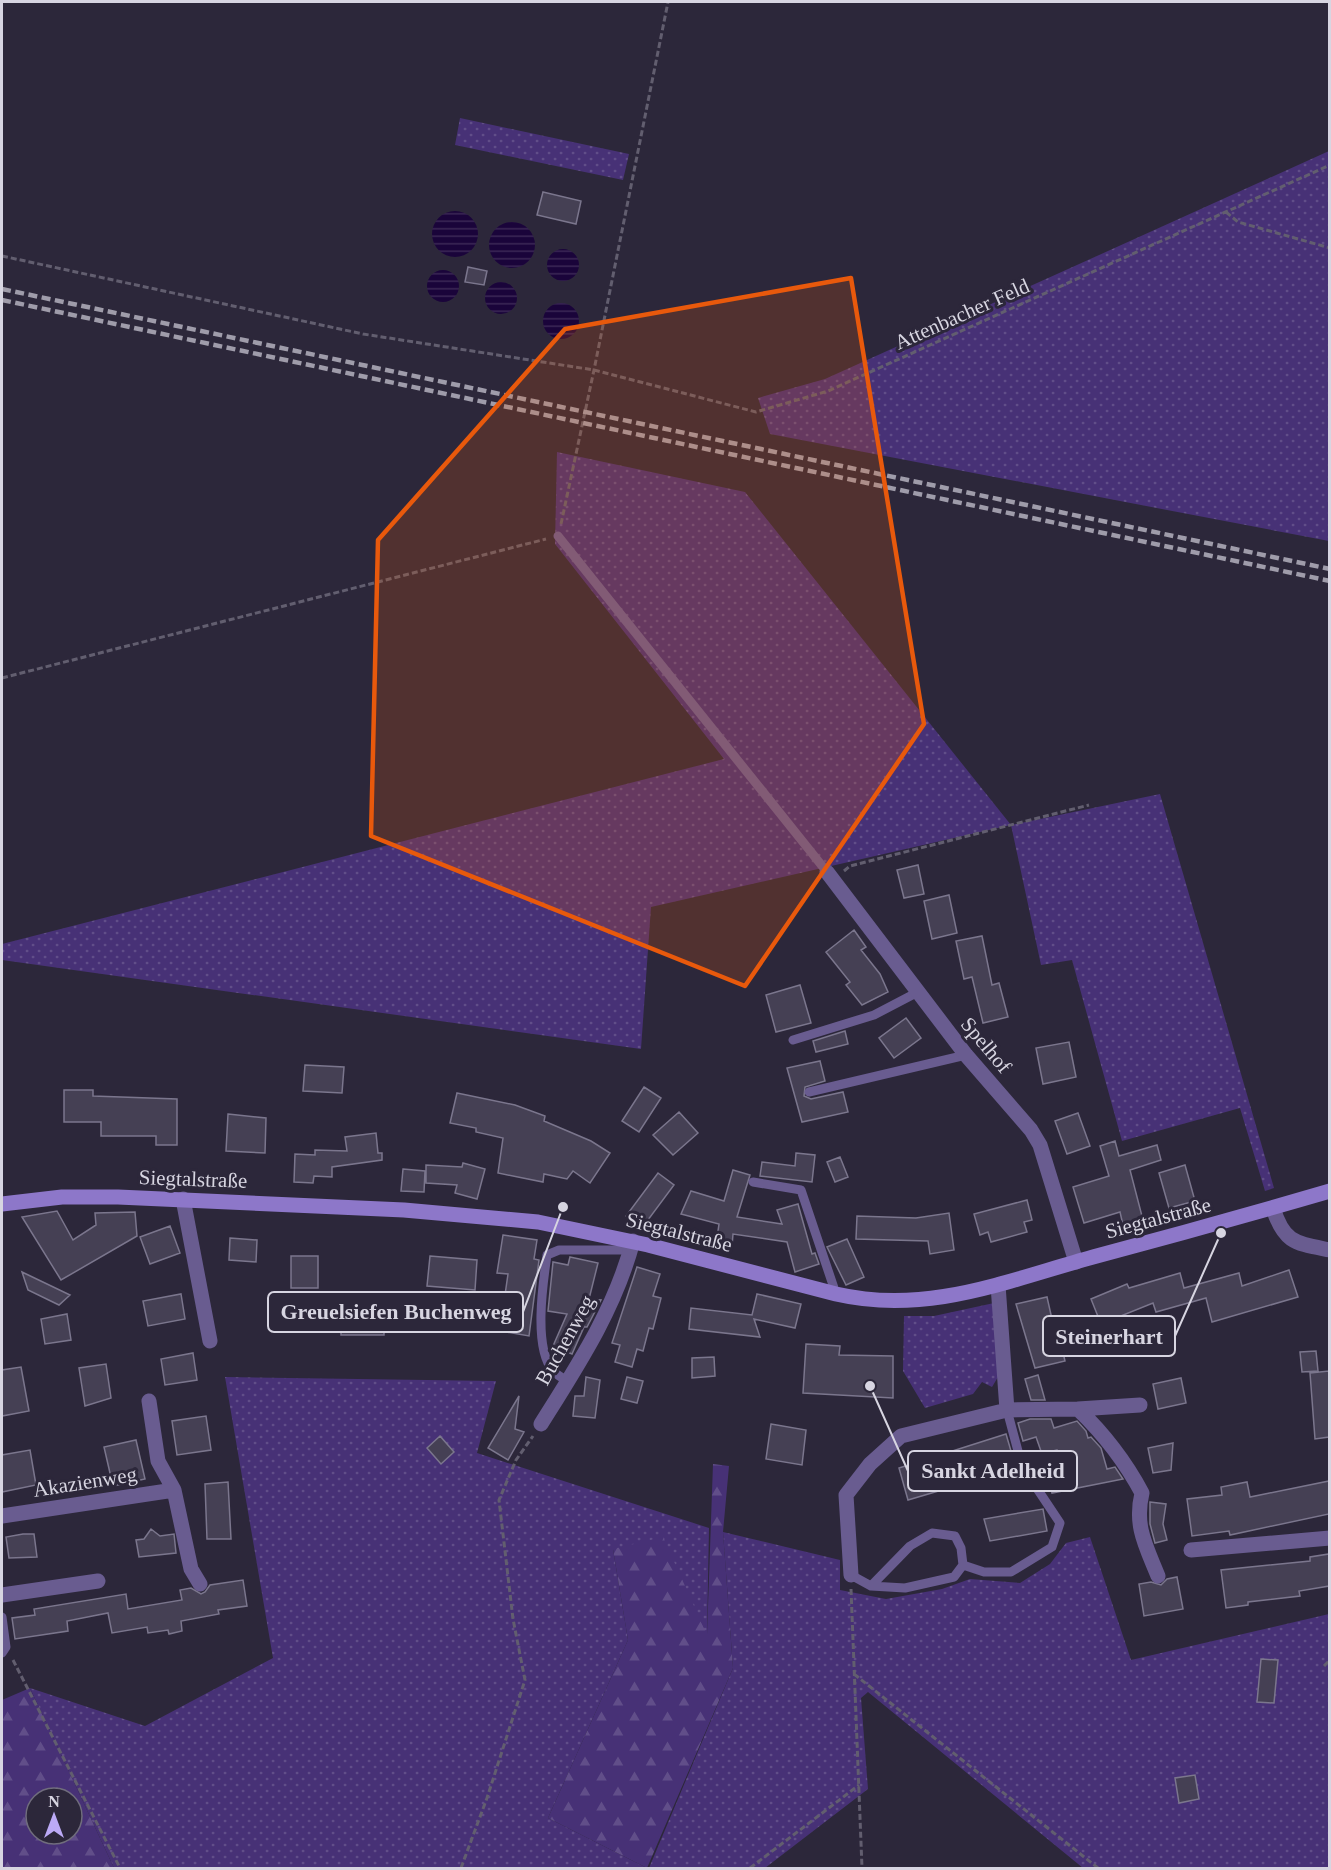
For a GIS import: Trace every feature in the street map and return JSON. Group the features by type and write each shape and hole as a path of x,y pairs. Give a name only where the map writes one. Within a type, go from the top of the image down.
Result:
{"main road":[{"name":"Siegtalstraße","path":"2,1204 62,1197 183,1199 466,1213 538,1222 836,1294 874,1301 905,1302 941,1299 998,1285 1329,1191"}],"street":[{"name":"Spelhof","path":"830,876 966,1055 1031,1130 1040,1145 1076,1262"},
{"path":"183,1199 210,1341"},
{"path":"1273,1208 1282,1232 1290,1240 1329,1250"},
{"name":"Buchenweg","path":"541,1424 606,1316 632,1245"},
{"path":"998,1285 1007,1410"},
{"name":"Akazienweg","path":"149,1401 158,1461 174,1490 191,1569 200,1584"},
{"path":"851,1575 846,1495 870,1464 901,1436 1007,1410 1140,1405"},
{"path":"1078,1409 1100,1430 1125,1461 1142,1493 1138,1511 1141,1535 1158,1576"},
{"name":"Akazienweg","path":"2,1516 174,1490"},
{"path":"1191,1550 1329,1538"},
{"path":"2,1595 98,1581"}],"lane":[{"path":"558,536 830,876"},
{"path":"793,1040 874,1015 918,992"},
{"path":"809,1092 966,1055"},
{"path":"753,1182 801,1190 836,1294"},
{"path":"568,1382 552,1370 547,1360 542,1332 540,1295 547,1255 559,1250 632,1245"},
{"path":"963,1565 984,1572 1011,1572 1052,1546 1060,1523 1022,1466 1007,1410"},
{"path":"851,1575 872,1586 905,1588 954,1577 963,1565 961,1548 955,1536 932,1533 910,1546 872,1586"},
{"path":"2,1617 4,1650"}],"path":[{"path":"2,678 558,536 668,2"},
{"name":"Attenbacher Feld","path":"2,256 363,334 594,370 756,412 828,391 1329,165"},
{"path":"1226,212 1238,222 1329,248"},
{"path":"830,876 850,866 1089,805"},
{"path":"461,1869 487,1798 525,1680 513,1619 499,1500 516,1460 541,1424"},
{"path":"851,1575 862,1869"},
{"path":"4,1650 120,1869"},
{"path":"1324,1666 1329,1660"},
{"path":"854,1674 1098,1869"},
{"path":"750,1869 859,1785"}],"highlighted area":[{"path":"851,278 924,724 745,986 371,836 378,540 565,329"}],"green space":[{"path":"460,118 629,154 623,180 455,145"},
{"path":"1329,151 1329,541 770,434 758,398 825,379"},
{"path":"557,452 745,492 1011,825 651,907 641,1049 2,960 2,944 724,759 555,544"},
{"path":"1160,794 1274,1188 1265,1191 1240,1108 1122,1141 1072,960 1041,965 1011,825"},
{"path":"994,1303 1001,1372 992,1387 982,1382 973,1394 925,1408 903,1371 904,1316 934,1316"},
{"path":"225,1377 496,1381 477,1453 709,1528 707,1637 613,1549 628,1640 548,1818 647,1868 114,1868 84,1804 84,1786 76,1786 30,1688 145,1726 273,1658"},
{"path":"713,1464 729,1466 723,1532 733,1668 647,1868 548,1818 628,1640 613,1549 663,1537 707,1635"},
{"path":"723,1532 840,1560 840,1590 886,1599 942,1589 970,1579 1020,1583 1050,1564 1066,1543 1090,1537 1131,1660 1329,1614 1329,1868 1083,1868 868,1692 861,1698 868,1789 765,1868 649,1868 733,1668"},
{"path":"30,1688 76,1786 24,1786 24,1846 84,1846 84,1804 114,1868 2,1868 2,1700"}],"shaded area":[{"path":"455,211 471,218 478,234 471,250 455,257 439,250 432,234 439,218"},
{"path":"512,222 528,229 535,245 528,261 512,268 496,261 489,245 496,229"},
{"path":"563,249 575,253 579,265 575,277 563,281 551,277 547,265 551,253"},
{"path":"443,270 455,274 459,286 455,298 443,302 431,298 427,286 431,274"},
{"path":"501,282 513,286 517,298 513,310 501,314 489,310 485,298 489,286"},
{"path":"561,303 574,308 579,321 574,334 561,339 548,334 543,321 548,308"}],"building":[{"path":"543,192 581,201 576,224 537,215"},
{"path":"468,267 487,271 484,285 465,282"},
{"path":"918,865 924,894 904,898 897,870"},
{"path":"949,895 957,933 932,939 924,901"},
{"path":"854,930 866,947 861,950 880,974 888,992 862,1005 846,985 850,982 826,952"},
{"path":"982,936 992,985 999,983 1008,1017 983,1023 972,977 964,979 956,941"},
{"path":"800,985 811,1023 776,1032 766,995"},
{"path":"906,1018 921,1038 894,1058 879,1038"},
{"path":"845,1031 848,1044 816,1052 813,1041"},
{"path":"1069,1042 1076,1077 1043,1084 1036,1048"},
{"path":"820,1061 825,1081 805,1087 804,1096 811,1099 843,1092 848,1112 802,1122 787,1068"},
{"path":"305,1065 344,1067 342,1093 303,1091"},
{"path":"644,1087 661,1098 639,1132 622,1121"},
{"path":"64,1090 93,1090 93,1096 177,1099 177,1145 156,1145 156,1136 101,1136 101,1122 64,1122"},
{"path":"457,1093 515,1105 545,1116 544,1121 591,1141 610,1153 590,1183 573,1171 567,1179 544,1174 543,1182 498,1173 503,1138 476,1132 476,1128 450,1123"},
{"path":"679,1112 698,1133 673,1155 653,1135"},
{"path":"1078,1113 1090,1146 1067,1154 1055,1121"},
{"path":"228,1114 266,1118 265,1153 226,1151"},
{"path":"376,1133 378,1153 382,1153 382,1160 332,1167 332,1177 314,1176 313,1183 294,1182 295,1154 315,1155 315,1150 347,1151 345,1137"},
{"path":"1115,1141 1119,1156 1157,1145 1161,1160 1130,1170 1143,1220 1123,1225 1120,1212 1084,1223 1073,1187 1109,1176 1100,1146"},
{"path":"796,1153 815,1155 812,1182 760,1176 762,1162 795,1166"},
{"path":"840,1157 848,1177 835,1182 827,1162"},
{"path":"463,1163 485,1169 477,1199 455,1193 457,1185 426,1183 426,1165 462,1167"},
{"path":"1185,1165 1195,1201 1169,1208 1159,1173"},
{"path":"403,1169 425,1171 424,1192 401,1191"},
{"path":"733,1170 750,1175 737,1217 782,1224 777,1210 798,1204 812,1254 815,1253 819,1264 795,1272 787,1242 733,1234 732,1246 716,1245 719,1224 681,1214 691,1191 724,1201"},
{"path":"658,1173 674,1185 642,1228 626,1216"},
{"path":"1027,1200 1032,1220 1024,1222 1027,1232 991,1242 988,1232 980,1235 974,1214"},
{"path":"57,1211 73,1240 96,1225 95,1213 135,1212 137,1236 61,1280 22,1217"},
{"path":"949,1213 954,1250 930,1254 928,1241 856,1239 857,1216 916,1218"},
{"path":"170,1226 180,1253 150,1264 140,1237"},
{"path":"503,1235 537,1240 534,1259 539,1260 529,1336 506,1332 511,1296 505,1295 508,1274 497,1273"},
{"path":"230,1238 257,1240 256,1262 229,1260"},
{"path":"847,1239 864,1277 846,1285 827,1247"},
{"path":"291,1256 318,1256 318,1288 291,1288"},
{"path":"430,1256 477,1260 475,1290 427,1286"},
{"path":"570,1257 598,1263 589,1299 601,1300 587,1327 584,1327 572,1354 553,1346 567,1314 548,1311 553,1262 568,1265"},
{"path":"637,1267 660,1274 653,1296 661,1298 653,1329 649,1328 643,1351 637,1349 632,1367 615,1362 620,1345 612,1343"},
{"path":"1289,1270 1298,1297 1212,1322 1206,1298 1156,1312 1153,1303 1101,1324 1091,1299 1127,1284 1129,1288 1180,1273 1184,1288 1239,1273 1242,1286"},
{"path":"22,1272 70,1295 59,1305 28,1290"},
{"path":"181,1294 185,1319 148,1326 143,1301"},
{"path":"757,1294 801,1304 795,1328 754,1319 760,1337 689,1329 691,1308 752,1315"},
{"path":"341,1295 384,1295 384,1335 341,1335"},
{"path":"1047,1297 1056,1337 1059,1336 1065,1361 1035,1368 1016,1304"},
{"path":"67,1314 71,1340 45,1344 41,1319"},
{"path":"806,1344 840,1346 839,1355 893,1356 893,1398 803,1393"},
{"path":"1316,1351 1318,1371 1302,1372 1300,1352"},
{"path":"193,1353 197,1380 165,1385 161,1359"},
{"path":"714,1357 715,1376 692,1378 692,1358"},
{"path":"106,1364 111,1398 85,1406 79,1368"},
{"path":"21,1367 29,1411 2,1416 2,1370"},
{"path":"1329,1371 1329,1437 1315,1439 1310,1373"},
{"path":"1038,1375 1045,1400 1031,1400 1025,1379"},
{"path":"586,1377 600,1380 595,1418 573,1416 575,1396 584,1396"},
{"path":"627,1377 643,1381 637,1403 621,1399"},
{"path":"1181,1378 1186,1403 1158,1409 1153,1384"},
{"path":"519,1396 515,1429 524,1432 508,1460 488,1448"},
{"path":"206,1416 211,1450 177,1455 172,1421"},
{"path":"1030,1419 1051,1419 1054,1428 1077,1421 1086,1431 1088,1438 1091,1437 1101,1448 1107,1469 1115,1467 1123,1479 1052,1493 1048,1476 1064,1469 1057,1450 1042,1454 1036,1437 1023,1441 1018,1423"},
{"path":"771,1424 806,1430 802,1465 766,1459"},
{"path":"1006,1434 1011,1451 986,1458 990,1471 941,1487 942,1490 908,1500 899,1468"},
{"path":"440,1436 454,1452 441,1464 427,1448"},
{"path":"136,1440 145,1479 113,1486 104,1447"},
{"path":"1173,1443 1171,1470 1153,1473 1148,1448"},
{"path":"30,1450 36,1485 2,1492 2,1455"},
{"path":"1329,1481 1329,1514 1230,1535 1229,1531 1192,1536 1187,1499 1222,1495 1221,1487 1247,1482 1250,1497"},
{"path":"228,1482 231,1539 207,1539 205,1484"},
{"path":"1150,1502 1166,1504 1163,1524 1167,1540 1155,1543 1150,1524"},
{"path":"1043,1509 1047,1531 990,1541 984,1519"},
{"path":"151,1529 160,1536 174,1534 176,1553 139,1557 136,1540 144,1539"},
{"path":"34,1534 37,1557 9,1558 6,1537"},
{"path":"1329,1554 1329,1586 1299,1591 1300,1596 1248,1602 1248,1605 1226,1608 1221,1570 1310,1561 1310,1557"},
{"path":"1177,1577 1183,1609 1144,1616 1139,1584 1151,1582 1161,1585 1167,1579"},
{"path":"243,1580 247,1606 218,1610 219,1614 181,1621 182,1631 169,1634 168,1630 148,1633 147,1627 112,1633 108,1613 67,1621 68,1631 15,1639 12,1618 35,1615 34,1609 126,1594 128,1609 182,1600 180,1590 191,1588 201,1594 210,1585"},
{"path":"1261,1659 1278,1660 1274,1703 1257,1702"},
{"path":"1195,1775 1199,1799 1179,1803 1175,1778"}],"railway":[{"path":"2,289 1330,569"},
{"path":"2,300 1330,581"}],"place":[{"name":"Greuelsiefen Buchenweg","path":"563,1207"},
{"name":"Steinerhart","path":"1221,1233"},
{"name":"Sankt Adelheid","path":"870,1386"}]}
